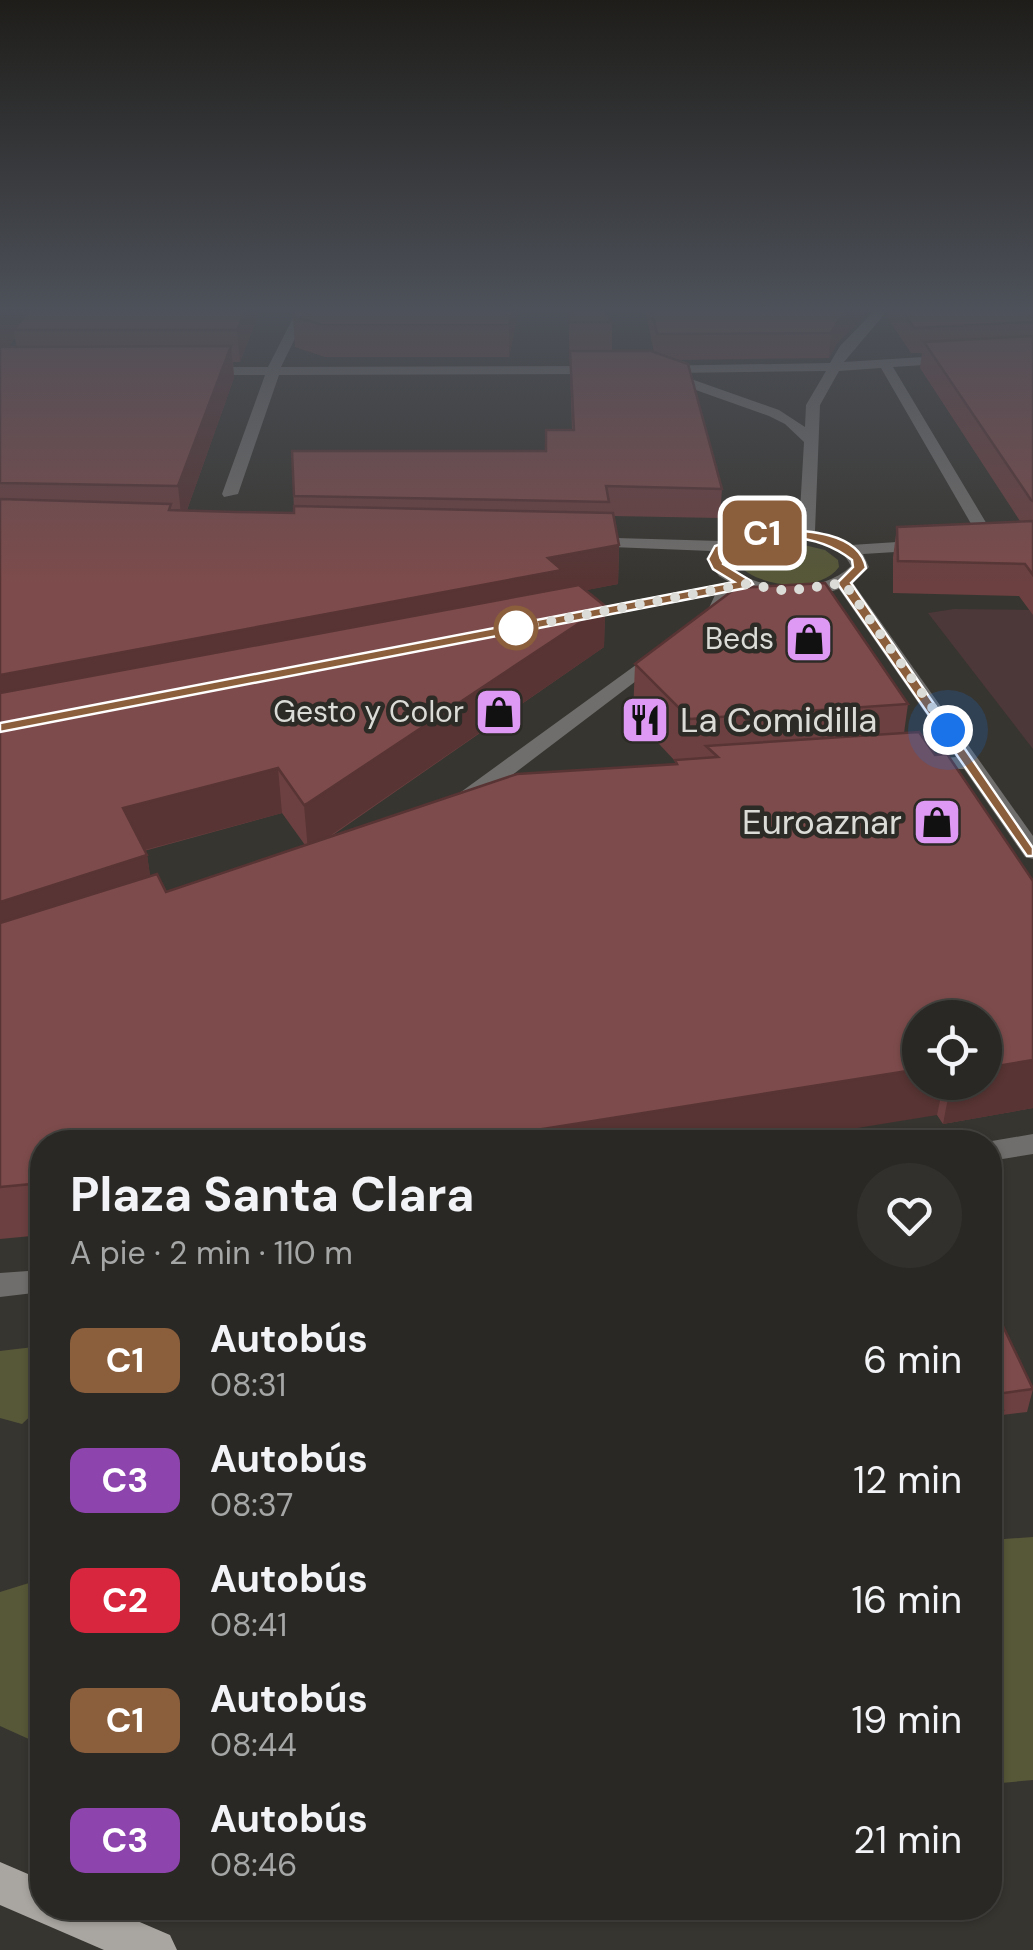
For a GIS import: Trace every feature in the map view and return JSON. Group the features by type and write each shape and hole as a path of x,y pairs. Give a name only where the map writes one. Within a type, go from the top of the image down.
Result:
{"main road":[{"path":"0,1883 30,1897"},
{"path":"84,1920 155,1950"}],"street":[{"path":"230,494 263,401"},
{"path":"746,401 790,421 809,439"},
{"path":"807,534 809,439 816,401"},
{"path":"908,401 996,540 970,542"},
{"path":"573,541 722,546 766,532 807,534 850,550 950,543"},
{"path":"722,546 715,559 737,586"},
{"path":"557,620 737,586 798,591 844,583 860,568 850,550"},
{"path":"844,583 1033,852"},
{"path":"444,813 716,612 737,586"},
{"path":"894,767 970,762"},
{"path":"512,765 544,774"},
{"path":"1002,1149 1033,1144"},
{"path":"0,1285 30,1282"}],"shaded area":[{"path":"954,609 1033,610 1033,749 928,613"}],"green space":[{"path":"787,541 825,550 838,560 839,567 818,581 788,584 758,578 737,563 737,557 760,543"},
{"path":"30,1347 30,1416 22,1424 0,1418 0,1351"},
{"path":"1033,1537 1033,1780 1002,1783 1002,1539"},
{"path":"30,1583 30,1740 0,1726 0,1592"}],"building":[{"path":"0,401 210,401 178,486 0,483"},
{"path":"573,401 698,401 722,489 606,486 609,502 294,496 292,451 546,451 546,430 574,430"},
{"path":"964,401 1033,401 1031,500"},
{"path":"0,499 171,504 169,510 236,512 294,513 294,506 613,513 619,545 548,558 562,570 0,675"},
{"path":"1033,521 1033,575 1025,564 898,561 897,527"},
{"path":"825,583 908,704 690,719 635,664 736,588"},
{"path":"579,585 605,606 308,803 304,805 278,768 123,808 147,855 0,902 0,693"},
{"path":"919,732 935,755 947,754 1033,881 1033,1060 1002,1065 1002,1000 902,1000 902,1072 536,1130 30,1130 30,1184 0,1187 0,923 157,874 166,892 517,774 677,764 675,760 718,757 706,746"},
{"path":"1002,1324 1033,1389 1002,1393"}],"bus line":[{"name":"C1","path":"0,728 746,584 718,566 715,559 722,546 766,532 807,534 838,544 858,559 860,568 844,583 1033,852"}],"place":[{"name":"Beds","path":"809,639"},
{"name":"Gesto y Color","path":"499,712"},
{"name":"La Comidilla","path":"645,720"},
{"name":"Euroaznar","path":"937,822"}],"route":[{"path":"516,628 746,584 808,591 844,583 948,730"}]}
